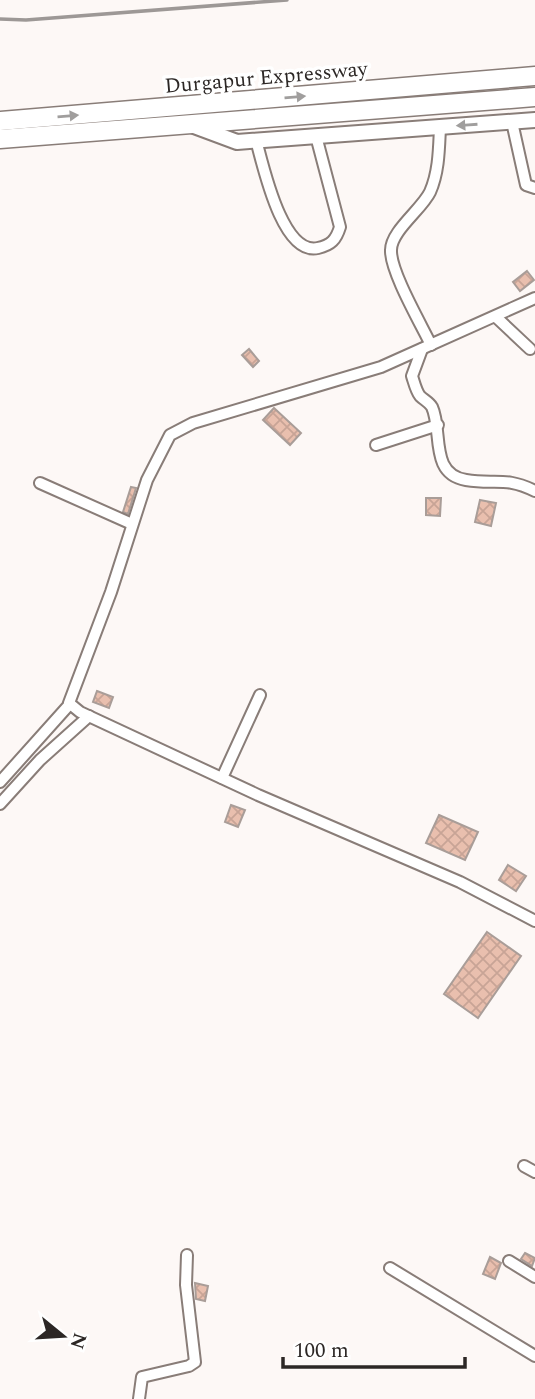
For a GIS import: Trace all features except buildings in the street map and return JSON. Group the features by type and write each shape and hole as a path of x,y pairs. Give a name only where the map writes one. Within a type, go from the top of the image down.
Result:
{"highway":[{"name":"Durgapur Expressway","path":"0,121 535,76"},
{"name":"Durgapur Expressway","path":"0,139 535,97"}],"street":[{"path":"188,124 237,142 535,120"},
{"path":"512,122 526,185 535,188"},
{"path":"440,127 438,159 429,194 390,248 392,263 426,347 412,376 419,394 430,404 438,425 442,464 453,475 468,481 512,481 535,491"},
{"path":"256,140 281,217 294,240 302,247 313,249 328,245 337,237 340,227 316,136"},
{"path":"0,804 40,760 78,710 132,524 147,480 170,435 182,428 381,367 535,299"},
{"path":"496,317 530,349"},
{"path":"376,445 438,425"},
{"path":"40,483 132,524"},
{"path":"222,778 260,695"},
{"path":"78,710 222,778 455,880 535,921"},
{"path":"0,782 78,710"},
{"path":"524,1166 535,1172"},
{"path":"139,1399 142,1377 189,1366 195,1362 186,1285 187,1255"},
{"path":"509,1261 535,1277"},
{"path":"390,1268 535,1356"}],"railway":[{"path":"0,19 26,20 287,0"}]}
